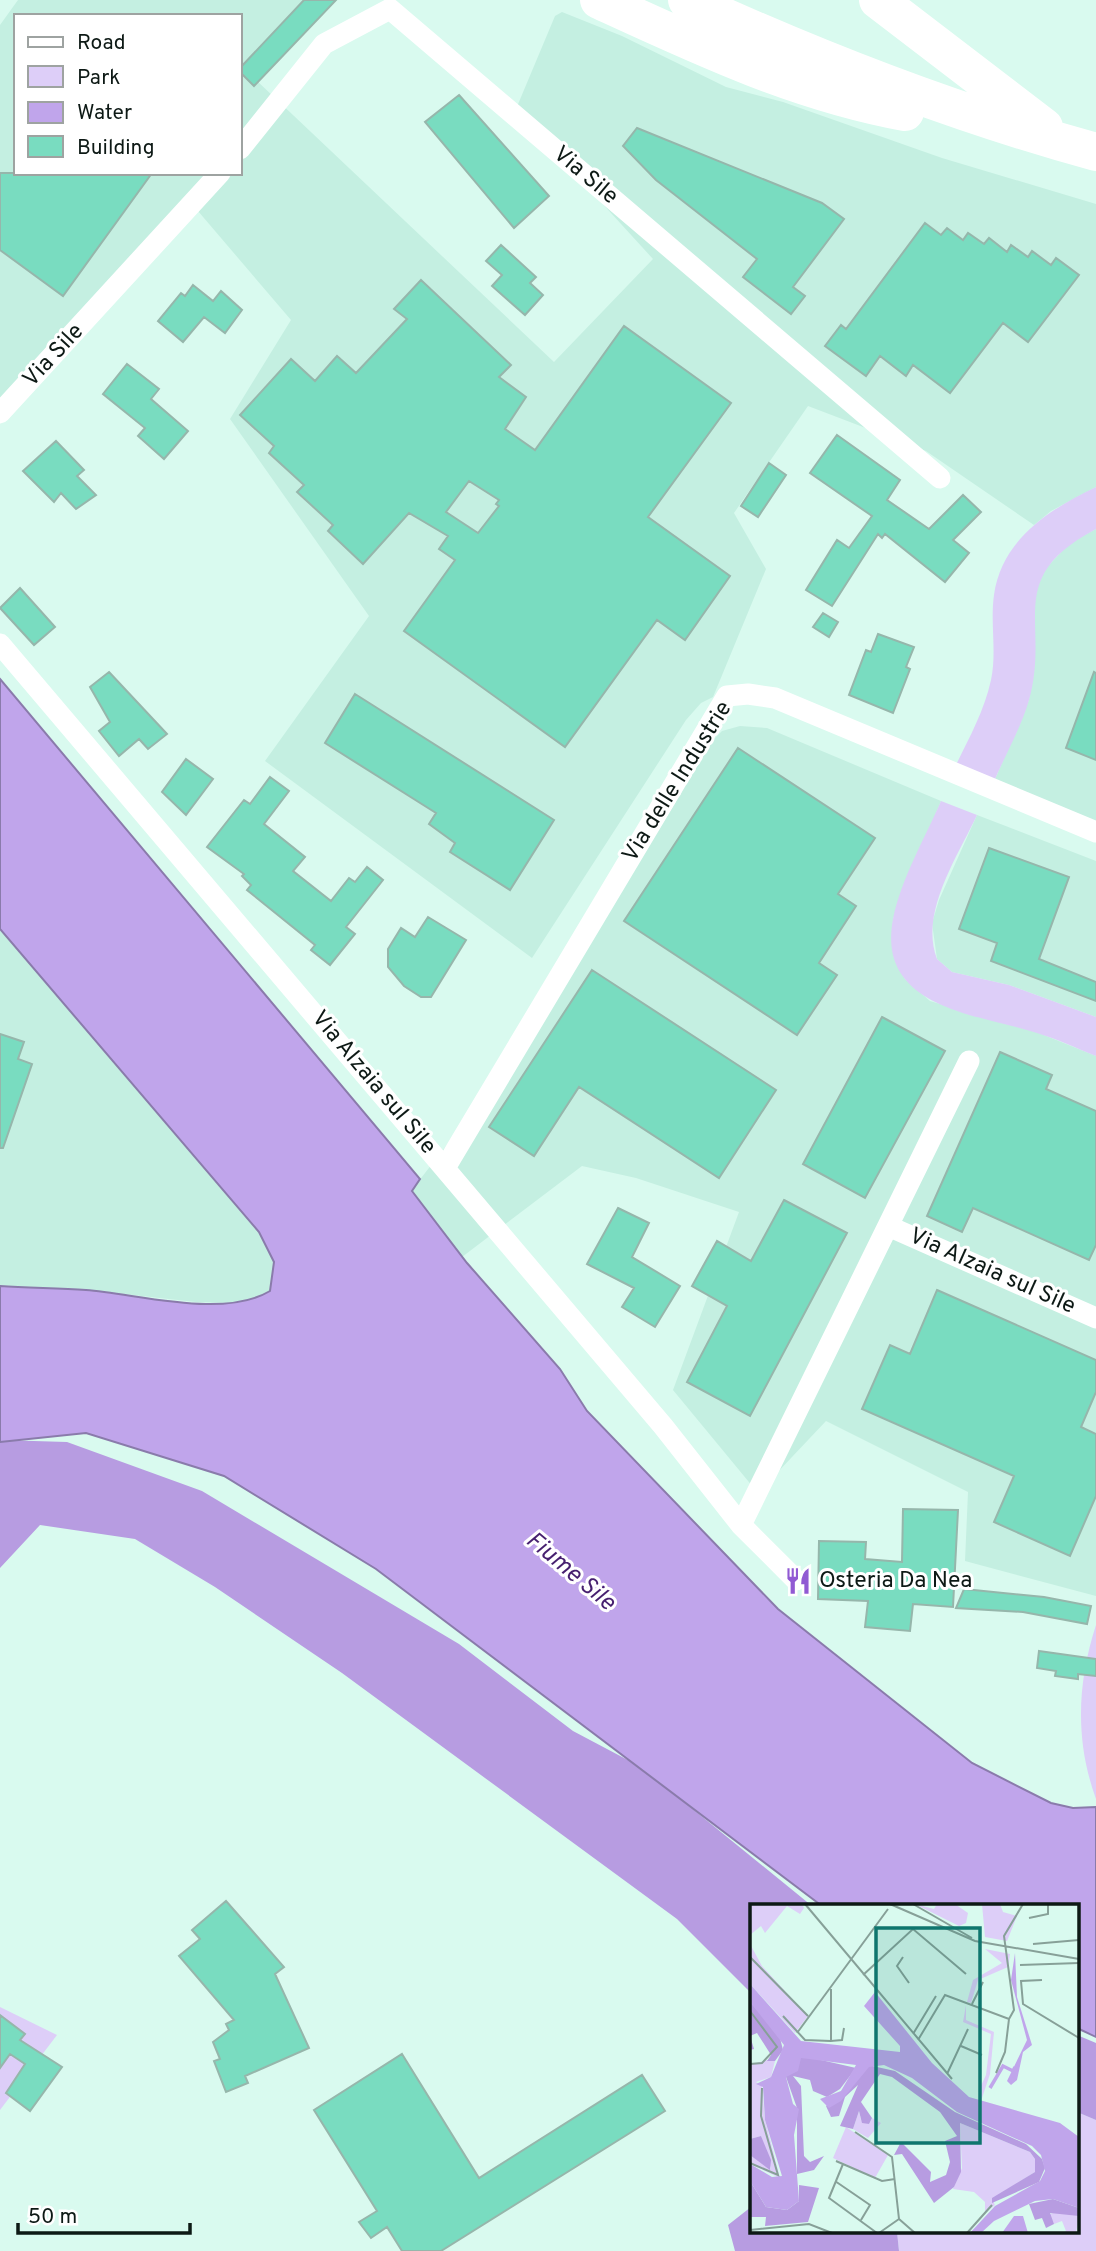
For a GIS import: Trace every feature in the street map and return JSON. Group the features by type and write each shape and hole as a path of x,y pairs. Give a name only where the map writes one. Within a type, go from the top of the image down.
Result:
{"highway":[{"path":"599,0 725,58 833,97 942,119 1007,127"},
{"path":"687,0 895,89 1007,127 1086,149"},
{"path":"877,0 1022,112 1086,149"}],"street":[{"name":"Via Sile","path":"242,146 324,44 390,9 940,478"},
{"name":"Via Sile","path":"0,413 218,175"},
{"name":"Via Alzaia sul Sile","path":"0,644 663,1426 741,1525 796,1580"},
{"name":"Via delle Industrie","path":"445,1168 727,696 748,694 775,698 1096,832"},
{"name":"Via Alzaia sul Sile","path":"741,1525 969,1061"},
{"name":"Via Alzaia sul Sile","path":"888,1226 1096,1318"}],"shaded area":[{"path":"18,0 326,0 256,80 554,362 653,259 516,109 555,16 562,12 622,36 726,87 783,102 942,158 1096,204 1096,487 1051,511 1034,525 926,451 808,406 734,513 766,569 713,697 701,703 686,720 532,958 265,761 369,616 230,419 291,320 192,204 0,415 0,25"},
{"path":"1096,529 1096,824 993,784 1029,700 1034,597 1044,570 1071,542"},
{"path":"740,726 767,728 941,801 893,919 892,942 896,962 905,979 930,1001 1039,1033 1096,1056 1096,1596 965,1561 968,1492 826,1421 758,1493 673,1390 739,1212 636,1178 582,1166 462,1257 411,1191 453,1137 627,877 713,740 722,731"},
{"path":"977,815 1096,861 1096,1017 1009,985 952,972 937,959 932,923 939,900"},
{"path":"0,929 259,1232 274,1262 270,1291 254,1300 234,1303 196,1302 87,1290 0,1286"},
{"path":"0,1440 67,1442 202,1491 459,1644 573,1731 641,1767 810,1904 750,1904 750,1992 677,1919 342,1673 215,1587 135,1539 40,1525 0,1568"},
{"path":"1078,2035 1096,2043 1096,2120 1078,2112"},
{"path":"750,2208 750,2234 897,2234 899,2251 735,2251 728,2225"}],"green space":[{"path":"1096,487 1096,529 1067,547 1049,566 1039,584 1034,672 1029,700 993,784 954,769 988,692 993,659 994,595 1007,558 1031,528 1046,516"},
{"path":"941,801 977,815 951,866 937,904 933,941 937,959 952,972 1009,985 1096,1017 1096,1056 1044,1035 961,1012 936,1002 915,989 900,972 892,949 893,919 907,874"},
{"path":"1096,1625 1096,1799 1084,1756 1081,1712 1085,1669"},
{"path":"0,2007 57,2035 0,2110"},
{"path":"1078,2112 1096,2120 1096,2251 899,2251 897,2234 1078,2234"}],"water":[{"name":"Fiume Sile","path":"0,679 420,1179 412,1191 467,1263 560,1369 587,1411 778,1609 972,1763 1051,1803 1073,1808 1096,1807 1096,2037 1078,2028 1078,1904 819,1904 376,1569 224,1476 86,1433 0,1442 0,1286 86,1290 205,1304 229,1303 251,1299 270,1291 274,1262 259,1232 0,929"}],"building":[{"path":"304,0 336,0 254,86 242,74 242,66"},
{"path":"459,95 549,196 514,228 425,122"},
{"path":"637,128 822,203 844,219 793,287 805,296 791,314 743,277 757,259 656,180 623,146"},
{"path":"0,173 151,175 63,296 0,250"},
{"path":"925,223 941,235 947,228 963,240 968,233 984,244 989,238 1007,252 1011,245 1028,257 1032,251 1051,265 1056,258 1079,275 1028,342 1003,323 950,393 913,365 906,376 880,356 866,376 825,346 841,325 846,329"},
{"path":"501,245 536,277 530,283 543,295 525,315 492,286 502,275 486,261"},
{"path":"421,280 511,365 499,377 526,397 505,429 535,450 624,326 731,403 648,517 730,576 685,640 657,620 565,747 404,631 455,560 439,549 448,536 409,513 363,564 328,531 333,525 297,492 304,485 269,453 274,446 240,415 291,359 315,381 337,356 356,373 407,319 394,309","holes":["469,481 499,500 496,504 499,506 478,533 446,512"]},
{"path":"193,285 213,301 221,291 242,310 225,333 204,317 183,342 158,321 181,293 185,296"},
{"path":"127,364 159,389 151,399 188,431 164,459 138,436 145,428 103,394"},
{"path":"837,435 900,480 887,500 929,529 963,495 981,512 953,540 969,553 945,582 885,534 882,538 878,534 832,606 806,590 837,540 849,548 872,516 810,473"},
{"path":"56,441 84,470 77,476 96,495 76,509 61,493 54,502 23,471"},
{"path":"769,463 786,475 758,517 741,506"},
{"path":"20,588 55,627 34,645 0,608"},
{"path":"823,613 838,622 829,637 813,627"},
{"path":"878,634 914,647 906,667 910,669 893,713 849,695 866,650 871,652"},
{"path":"109,672 167,734 148,749 139,739 119,756 99,731 110,722 90,687"},
{"path":"1094,672 1096,673 1096,760 1066,748"},
{"path":"355,694 554,820 510,890 450,852 455,843 429,824 436,813 325,743"},
{"path":"738,748 875,838 838,894 856,906 819,963 837,975 797,1035 624,921"},
{"path":"186,759 213,779 186,815 162,792"},
{"path":"270,777 289,791 264,824 305,857 293,871 331,901 349,878 355,882 367,867 383,880 346,927 355,934 330,965 311,950 315,945 247,890 251,885 242,876 244,874 207,847 244,800 250,804"},
{"path":"989,848 1069,877 1039,959 1096,982 1096,1001 991,961 997,943 959,929"},
{"path":"428,917 466,940 431,997 421,997 404,986 388,967 388,949 401,928 415,937"},
{"path":"592,970 776,1090 719,1178 579,1087 534,1156 489,1127"},
{"path":"882,1017 945,1051 865,1198 803,1164"},
{"path":"0,1034 24,1042 18,1059 32,1064 3,1148 0,1148"},
{"path":"1000,1052 1052,1075 1046,1089 1096,1111 1096,1245 1089,1260 973,1208 962,1232 927,1216"},
{"path":"784,1200 847,1233 750,1416 687,1382 727,1306 692,1286 717,1241 751,1261"},
{"path":"618,1208 649,1223 632,1257 680,1286 655,1327 622,1307 634,1288 587,1264"},
{"path":"937,1290 1096,1360 1096,1392 1081,1427 1096,1434 1096,1496 1070,1556 994,1522 1014,1476 862,1409 890,1345 910,1354"},
{"path":"903,1509 958,1510 953,1607 913,1604 910,1631 865,1627 868,1601 818,1599 819,1541 866,1542 865,1559 902,1562"},
{"path":"964,1589 1044,1597 1091,1606 1087,1624 1023,1612 956,1608"},
{"path":"1039,1651 1096,1659 1096,1676 1078,1674 1078,1679 1055,1676 1056,1671 1037,1668"},
{"path":"226,1901 284,1967 275,1974 309,2048 245,2076 248,2083 226,2092 214,2061 220,2059 213,2042 229,2030 226,2024 234,2020 179,1956 200,1939 192,1930"},
{"path":"0,2015 25,2034 20,2040 62,2067 30,2111 6,2093 25,2064 10,2054 0,2068"},
{"path":"402,2054 479,2178 642,2075 665,2111 441,2251 402,2251 387,2227 371,2238 359,2222 377,2211 314,2110"}],"place":[{"name":"Osteria Da Nea","path":"798,1581"}]}
